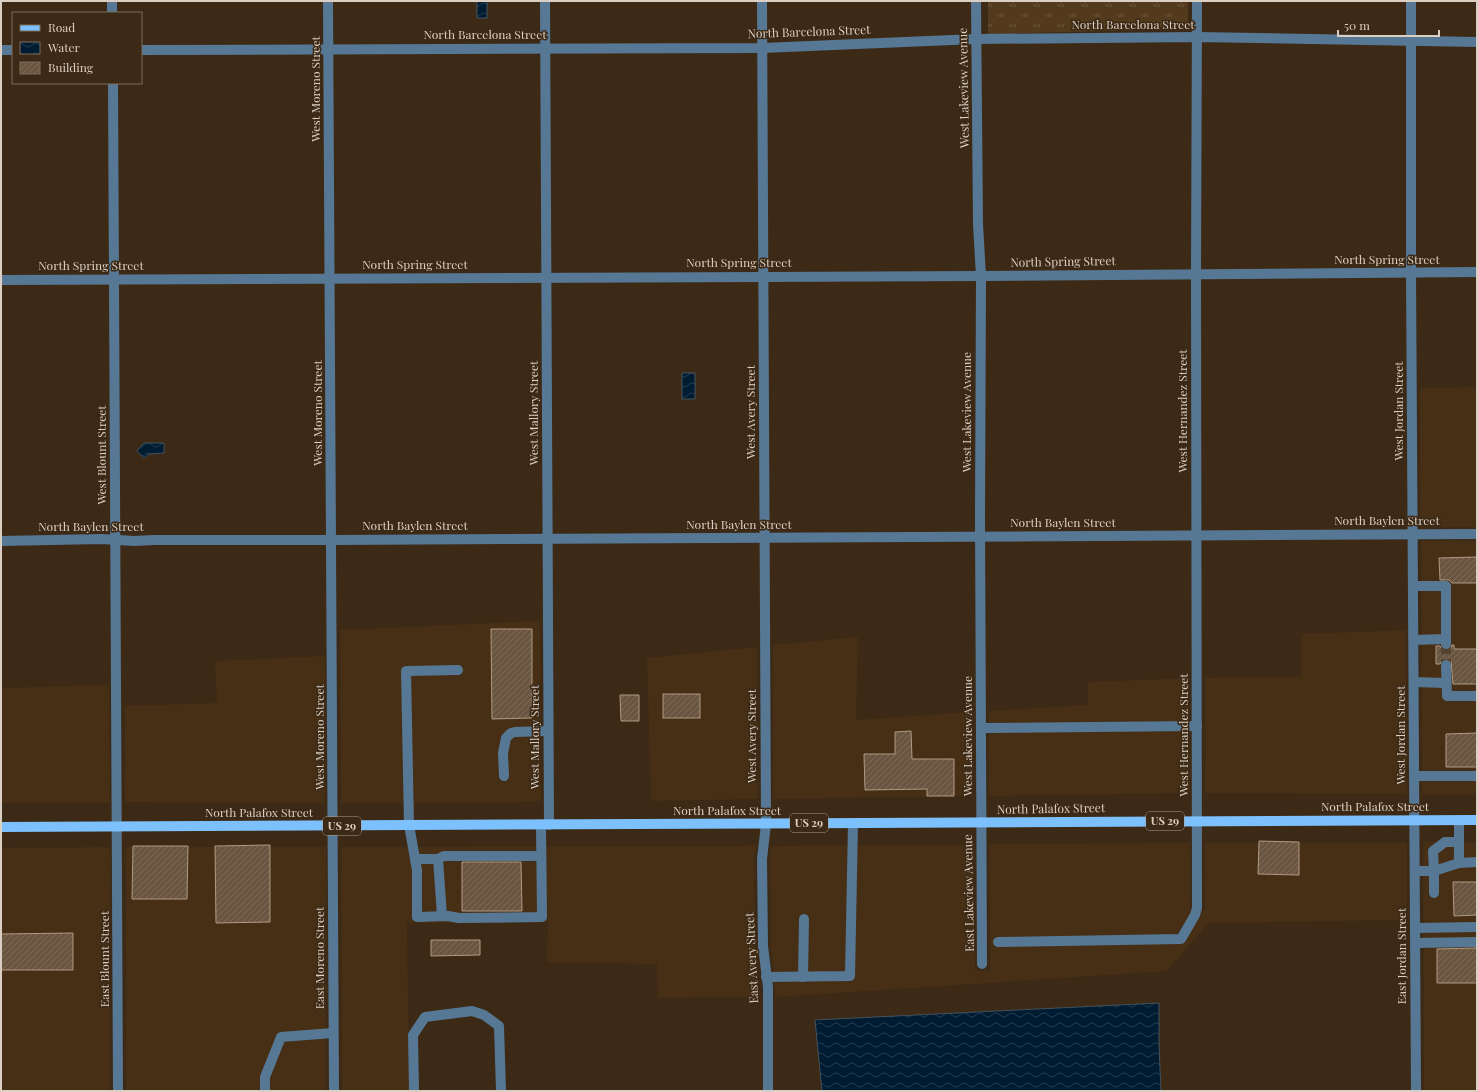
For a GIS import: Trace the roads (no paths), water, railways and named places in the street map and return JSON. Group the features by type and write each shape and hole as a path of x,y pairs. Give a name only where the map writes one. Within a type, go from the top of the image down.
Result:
{"main road":[{"name":"North Palafox Street","path":"1,827 1477,820"}],"street":[{"path":"112,1 112,12"},
{"name":"West Moreno Street","path":"328,1 333,826"},
{"name":"West Mallory Street","path":"442,916 459,918 542,917 541,856 545,825 548,731 545,1"},
{"name":"West Avery Street","path":"762,1 766,824"},
{"name":"West Lakeview Avenue","path":"976,1 978,224 981,276 981,823"},
{"name":"West Hernandez Street","path":"998,942 1181,939 1195,915 1197,902 1198,821 1196,535 1197,1"},
{"name":"West Jordan Street","path":"1411,1 1411,273 1415,820"},
{"name":"North Barcelona Street","path":"142,50 762,48 976,39 1198,37 1477,42"},
{"path":"1,50 12,50"},
{"name":"West Blount Street","path":"113,84 118,827"},
{"name":"North Spring Street","path":"1,280 981,276 1477,272"},
{"name":"North Baylen Street","path":"1,541 1477,534"},
{"path":"1413,586 1446,586 1446,642 1414,640"},
{"path":"1446,665 1447,696 1477,696"},
{"path":"438,859 442,916 417,917 417,870 409,825 406,671 458,670"},
{"path":"1414,682 1446,683"},
{"path":"981,728 1197,726"},
{"path":"504,776 503,753 506,738 515,732 548,731"},
{"path":"1414,776 1477,776"},
{"name":"East Jordan Street","path":"1415,820 1416,1091"},
{"path":"1459,820 1459,863"},
{"path":"766,977 850,976 852,823"},
{"name":"East Lakeview Avenue","path":"981,823 982,964"},
{"name":"East Avery Street","path":"766,824 762,859 763,946 766,977 768,1091"},
{"name":"East Moreno Street","path":"333,826 334,1091"},
{"name":"East Blount Street","path":"118,827 118,1091"},
{"path":"1434,893 1433,851 1445,842 1459,842"},
{"path":"415,859 438,859 444,856 541,856"},
{"path":"1415,871 1434,871 1459,863 1477,862"},
{"path":"803,977 804,919"},
{"path":"1415,928 1477,927"},
{"path":"1415,943 1477,942"},
{"path":"414,1091 413,1035 425,1017 472,1011 484,1015 499,1026 501,1091"},
{"path":"265,1091 265,1077 281,1037 333,1033"}],"water":[{"path":"477,1 487,1 487,18 477,18"},
{"path":"682,373 695,373 695,399 682,399"},
{"path":"144,443 163,443 164,453 149,454 144,458 137,451"},
{"path":"1159,1003 1161,1091 822,1091 815,1020"}],"tunnel":[{"path":"1446,644 1446,665"}]}
